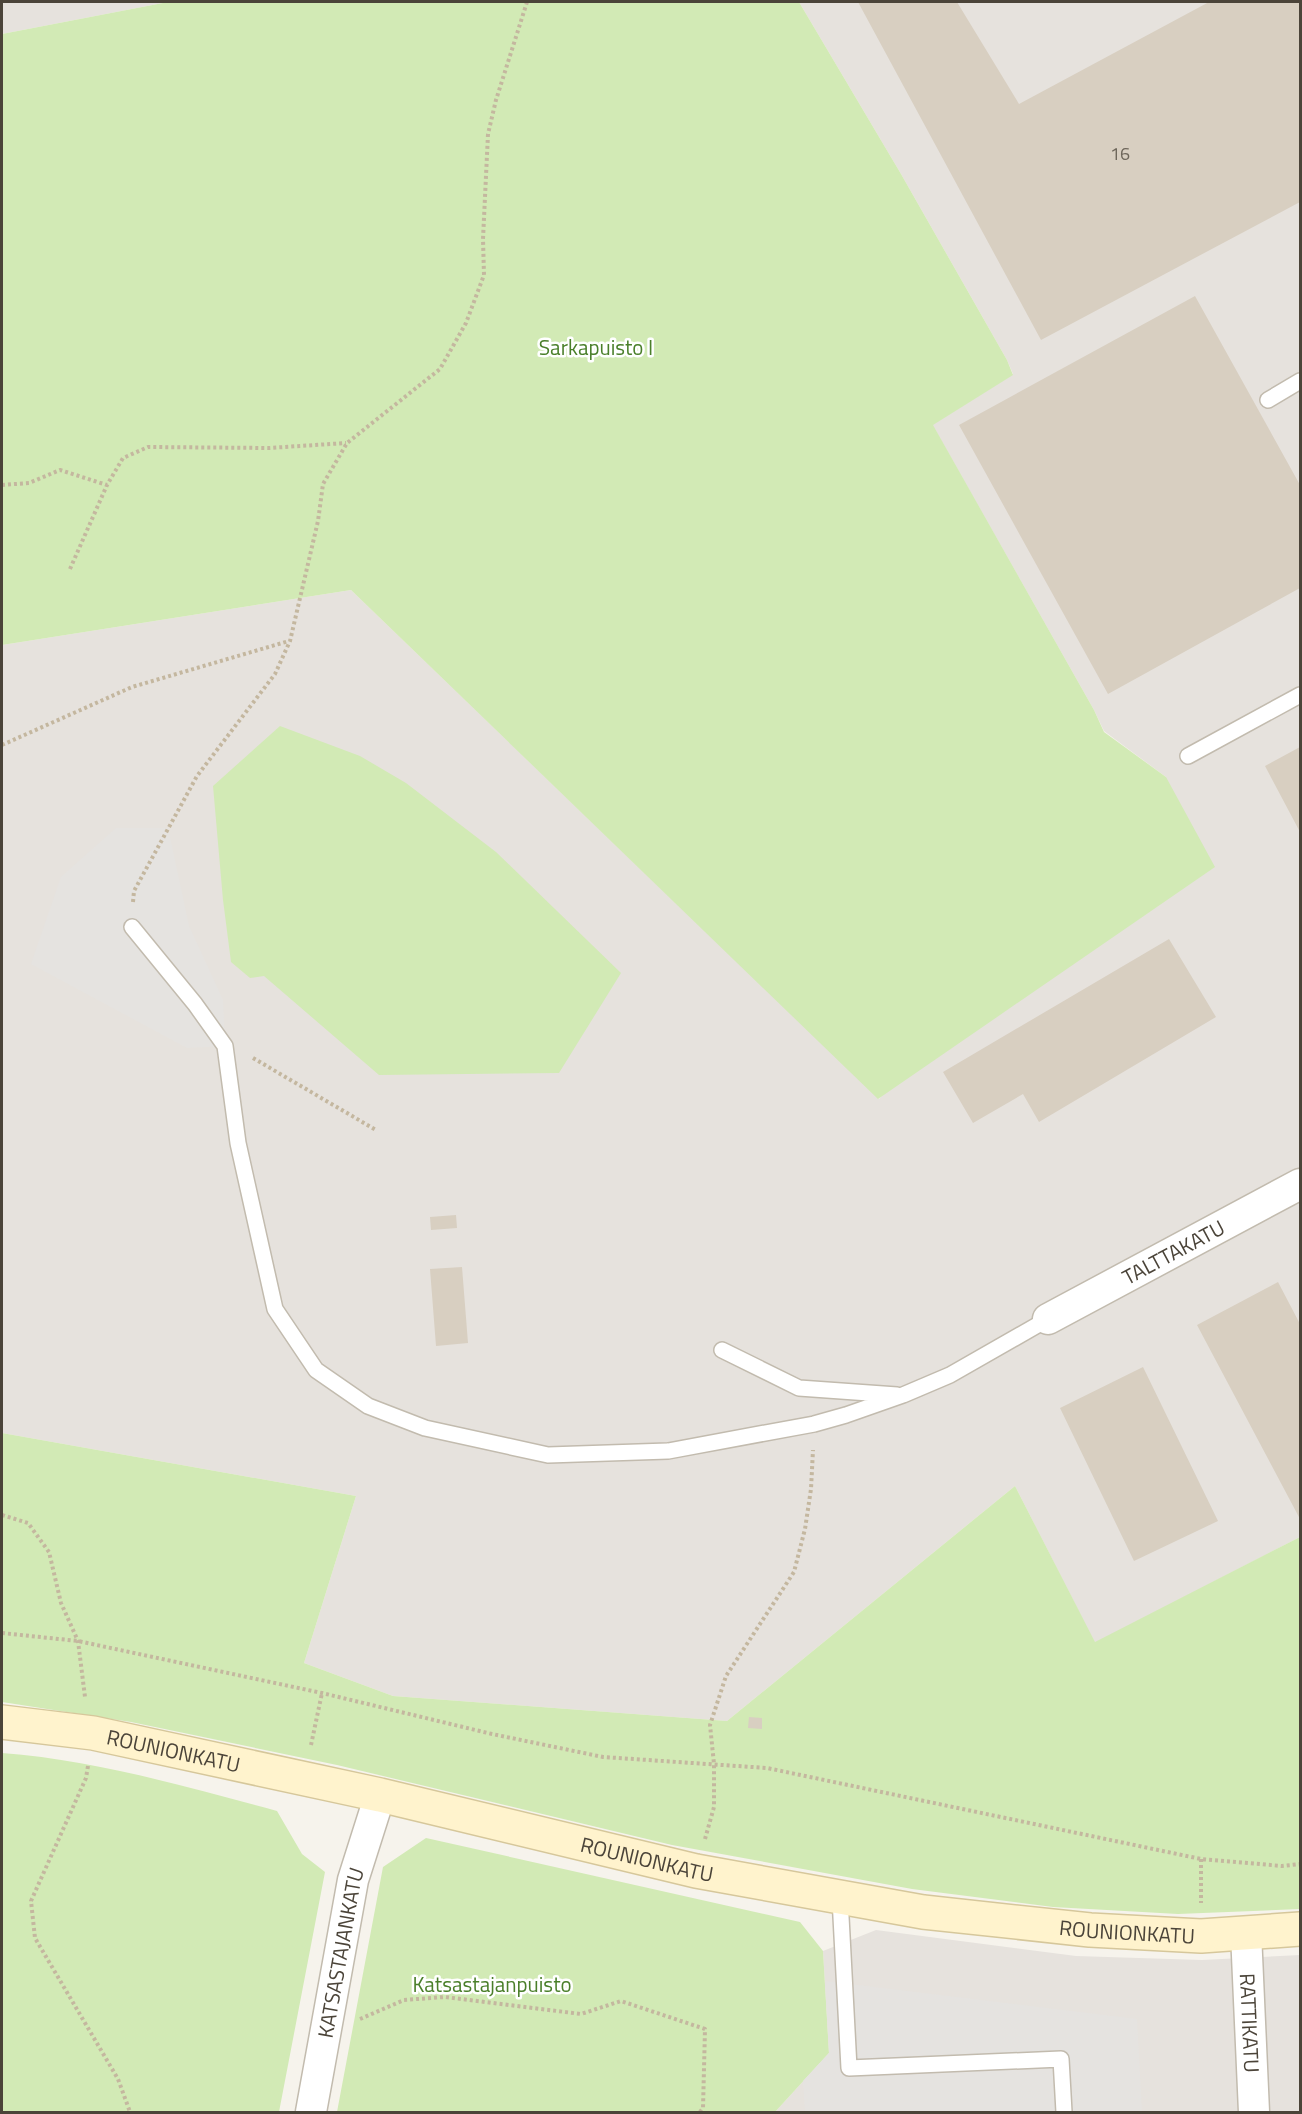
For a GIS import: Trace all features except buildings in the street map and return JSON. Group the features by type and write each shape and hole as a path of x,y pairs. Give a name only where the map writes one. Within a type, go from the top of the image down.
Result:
{"main road":[{"name":"ROUNIONKATU","path":"2,1722 93,1733 380,1795 696,1871 923,1912 1090,1930 1201,1936 1300,1929"}],"street":[{"name":"TALTTAKATU","path":"1048,1318 1300,1184"},
{"name":"KATSASTAJANKATU","path":"310,2112 353,1880 380,1795"},
{"name":"RATTIKATU","path":"1246,1933 1254,2112"}],"lane":[{"path":"1268,400 1300,381"},
{"path":"1188,756 1300,695"},
{"path":"132,927 195,1004 225,1046 238,1143 275,1309 316,1370 368,1406 425,1428 548,1455 668,1451 814,1424 846,1415 950,1375 1048,1318"},
{"path":"722,1350 799,1388 903,1395"},
{"path":"840,1898 849,2068 1061,2060 1064,2112"}],"path":[{"path":"132,927 134,891 168,828 197,776 275,674 290,641 318,521 323,484 347,443 440,369 466,324 484,276 483,239 489,134 496,100 527,2"},
{"path":"70,569 107,485 123,458 148,447 269,448 347,443"},
{"path":"2,485 29,483 60,470 107,485"},
{"path":"2,745 132,687 290,641"},
{"path":"225,1046 262,1062 308,1092 376,1130"},
{"path":"696,1871 714,1807 714,1764 710,1725 726,1676 794,1572 812,1489 814,1424"},
{"path":"2,1515 28,1523 49,1552 61,1603 78,1641 93,1733 86,1778 31,1901 35,1938 118,2079 130,2112"},
{"path":"2,1633 78,1641 322,1693 492,1734 603,1757 768,1768 1201,1859 1282,1866 1300,1864"},
{"path":"304,1780 322,1693"},
{"path":"1201,1859 1201,1936"},
{"path":"325,2033 404,2000 445,1997 581,2014 621,2001 705,2030 703,2108 700,2112"}],"shaded area":[{"path":"2,2 168,2 2,34"},
{"path":"799,2 1300,2 1300,1537 1095,1643 1015,1486 727,1721 393,1696 304,1663 356,1496 2,1433 2,645 351,590 879,1099 1166,777 1104,731 932,424 1013,374 901,174"},
{"path":"116,828 168,828 189,926 223,1000 225,1046 187,1048 31,964 61,877"},
{"path":"876,1930 1076,1956 1202,1960 1300,1955 1300,2112 775,2112 829,2053 823,1951"},
{"path":"825,1981 1137,2019 1142,2112 805,2112 803,2081 829,2053"}],"green space":[{"name":"Sarkapuisto I","path":"168,2 799,2 901,174 1007,360 1013,375 933,425 1094,710 1104,732 1166,777 1215,867 878,1099 351,590 2,645 2,34"},
{"path":"280,726 360,756 406,783 496,852 621,973 559,1073 379,1075 264,976 250,978 231,962 213,786"},
{"path":"2,1433 356,1496 304,1663 393,1696 727,1721 1015,1486 1095,1642 1300,1537 1300,1909 1178,1914 1053,1907 912,1889 672,1845 337,1765 131,1722 2,1702"},
{"path":"2,1753 106,1768 277,1811 302,1854 325,1872 279,2112 2,2112"},
{"name":"Katsastajanpuisto","path":"426,1838 800,1922 823,1951 829,2053 775,2112 337,2112 383,1867"}]}
